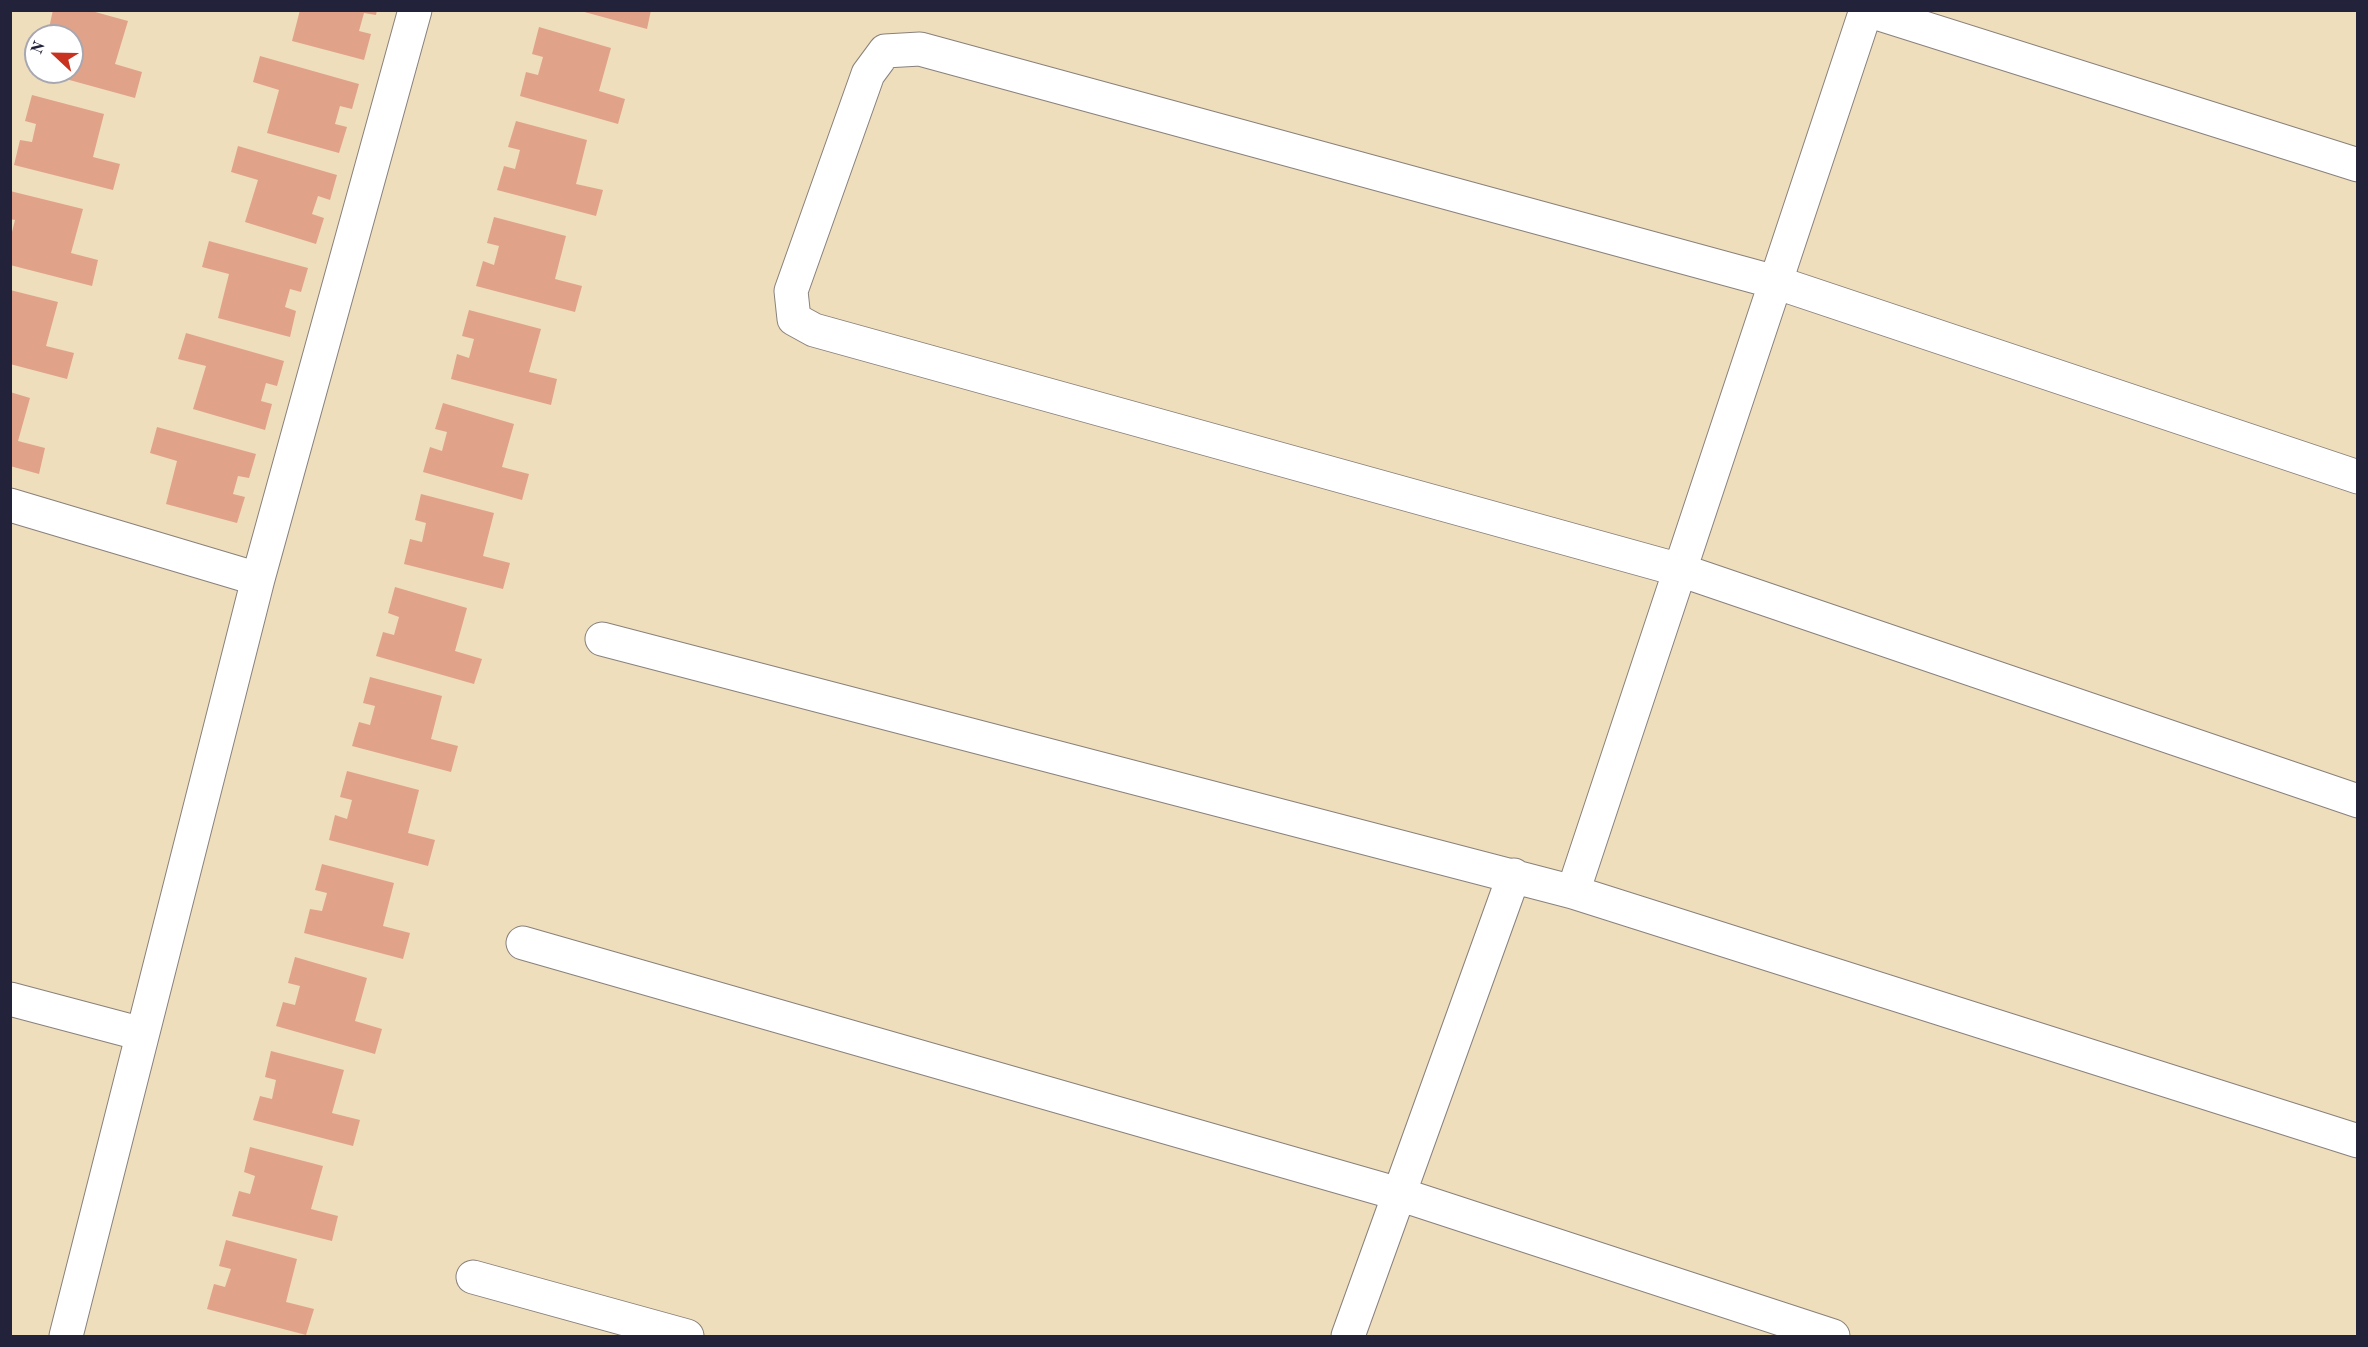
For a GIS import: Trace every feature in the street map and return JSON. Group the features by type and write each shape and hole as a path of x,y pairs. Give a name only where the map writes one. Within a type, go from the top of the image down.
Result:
{"street":[{"path":"66,1336 258,579 416,10"},
{"path":"1573,892 1867,10 2358,165"},
{"path":"2358,477 1775,282 920,49 885,51 868,74 791,291 794,319 814,330 1680,570 2358,801"},
{"path":"10,505 258,579"},
{"path":"602,639 1514,875 2358,1141"},
{"path":"1348,1336 1514,875"},
{"path":"523,943 1399,1194 1833,1336"},
{"path":"10,999 142,1034"},
{"path":"473,1277 687,1336"}],"building":[{"path":"53,10 88,10 128,21 115,64 142,72 135,98 84,84 84,24 50,24"},
{"path":"300,10 377,10 376,15 364,13 359,31 371,34 364,60 292,41"},
{"path":"577,10 651,10 647,29"},
{"path":"539,27 611,48 599,91 625,99 618,124 520,96 526,72 538,75 543,57 532,54"},
{"path":"260,56 359,84 352,109 340,106 335,124 347,127 339,153 267,133 279,90 253,82"},
{"path":"32,95 104,114 93,157 120,164 113,190 14,165 20,140 32,142 36,124 25,121"},
{"path":"516,121 587,140 576,184 603,190 596,216 497,190 504,166 515,169 520,150 508,147"},
{"path":"238,146 337,175 330,200 318,196 312,214 324,218 316,244 245,222 258,180 231,172"},
{"path":"10,191 83,209 71,253 98,260 92,286 10,265 10,240 15,220 10,219"},
{"path":"494,217 566,236 555,279 582,286 575,312 476,286 483,261 494,265 499,246 487,243"},
{"path":"209,241 308,268 301,292 290,289 285,307 296,311 290,337 218,318 229,274 202,267"},
{"path":"10,290 58,302 46,346 74,353 67,379 10,364"},
{"path":"469,310 541,329 529,372 557,379 551,405 451,379 457,354 469,358 474,339 462,336"},
{"path":"186,333 284,361 277,386 266,383 261,401 272,404 265,430 193,409 206,366 178,359"},
{"path":"10,392 30,398 18,441 45,448 39,474 10,466"},
{"path":"443,403 514,424 502,467 529,474 522,500 423,472 430,447 442,451 447,432 435,429"},
{"path":"157,427 256,454 249,478 238,476 233,494 245,497 237,523 166,504 177,461 150,453"},
{"path":"421,494 494,513 483,556 510,563 503,589 404,564 410,539 422,542 426,523 415,520"},
{"path":"395,587 467,608 455,651 482,659 474,684 376,656 383,632 394,635 399,617 388,613"},
{"path":"370,677 442,696 431,739 458,746 451,772 352,746 359,722 370,725 375,706 363,703"},
{"path":"347,771 419,790 408,833 435,840 428,866 329,840 335,815 347,819 352,800 340,797"},
{"path":"322,864 394,883 383,926 410,933 403,959 304,933 310,909 322,911 327,893 315,890"},
{"path":"295,957 367,978 355,1021 382,1029 375,1054 276,1026 283,1002 295,1005 300,986 288,983"},
{"path":"271,1051 344,1070 332,1113 360,1120 353,1146 253,1120 260,1096 272,1099 276,1080 265,1077"},
{"path":"250,1147 323,1166 311,1209 338,1216 332,1241 232,1216 239,1191 250,1194 255,1176 244,1172"},
{"path":"226,1240 297,1259 286,1302 314,1309 306,1335 207,1309 214,1284 225,1287 231,1269 219,1266"}]}
